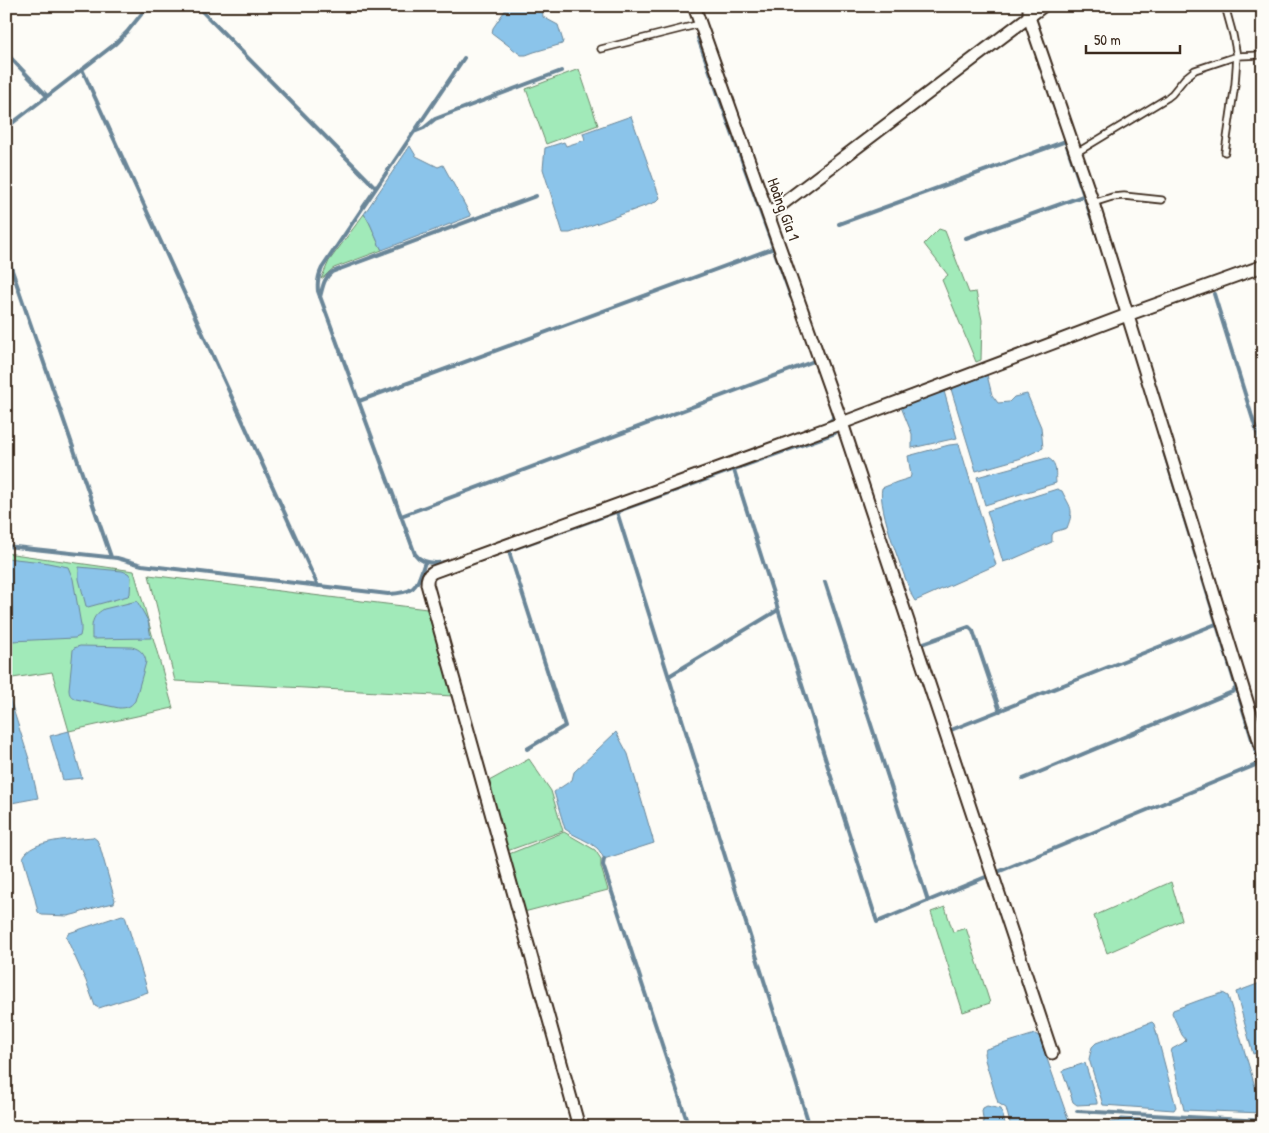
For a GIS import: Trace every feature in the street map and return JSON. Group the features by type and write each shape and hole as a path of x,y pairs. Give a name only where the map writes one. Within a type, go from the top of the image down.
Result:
{"street":[{"name":"Hoàng Gia 1","path":"694,6 842,423 1052,1053"},
{"path":"769,214 1029,12 1043,6"},
{"path":"1029,12 1093,203 1263,753"},
{"path":"578,1127 427,584 428,575 442,568 842,423 1263,266"}],"lane":[{"path":"1225,6 1237,56 1225,152"},
{"path":"601,49 700,24"},
{"path":"1076,153 1167,98 1195,70 1237,56 1263,55"},
{"path":"1093,203 1112,197 1124,196 1162,200"}],"green space":[{"path":"579,69 598,125 546,144 526,89"},
{"path":"364,214 382,250 334,268 321,279 329,261"},
{"path":"939,229 945,231 969,293 976,292 982,320 981,360 976,362 942,280 948,275 924,244"},
{"path":"6,553 134,571 173,708 69,731 52,672 6,679"},
{"path":"149,575 427,609 453,696 175,681"},
{"path":"529,759 551,791 563,831 507,851 487,784 489,781"},
{"path":"564,832 595,850 601,859 601,867 608,890 524,912 507,856"},
{"path":"1171,882 1182,920 1107,953 1094,916"},
{"path":"945,907 953,932 966,928 990,1003 963,1012 931,912"}],"water":[{"path":"508,6 542,6 543,17 558,25 563,41 562,44 521,55 492,33 493,28"},
{"path":"631,116 660,198 656,202 570,233 563,233 543,169 545,148 564,142 566,146 585,140 583,133"},
{"path":"410,146 416,156 438,167 443,165 471,216 382,250 364,214"},
{"path":"987,375 992,395 998,403 1009,402 1014,397 1027,394 1041,427 1043,448 1022,458 976,471 951,389"},
{"path":"944,391 957,438 912,448 912,434 901,407"},
{"path":"959,444 996,565 915,601 903,573 887,525 883,510 882,488 910,478 908,456"},
{"path":"1047,458 1053,462 1056,472 1056,483 985,505 977,477"},
{"path":"1057,489 1062,491 1070,508 1071,516 1067,528 1054,532 1052,542 1003,562 987,511"},
{"path":"6,558 68,567 73,579 81,625 80,636 75,638 12,641 8,639 6,636"},
{"path":"79,567 128,573 131,577 130,594 86,606 79,579"},
{"path":"137,601 148,621 151,638 92,639 94,618 99,612"},
{"path":"80,646 132,647 142,652 146,662 135,701 132,705 119,708 76,699 71,696 69,689 73,650"},
{"path":"6,687 29,759 38,798 6,804"},
{"path":"69,731 82,778 63,780 50,736"},
{"path":"616,732 628,754 654,843 604,859 599,850 593,845 565,829 554,792 572,780 574,772"},
{"path":"93,837 97,840 100,847 115,900 114,903 68,916 42,915 38,912 23,858 34,847 43,844"},
{"path":"122,915 125,916 148,992 99,1008 95,1006 66,937 69,933"},
{"path":"1263,982 1263,1051 1253,1054 1236,992"},
{"path":"1223,993 1228,996 1263,1113 1184,1110 1171,1053 1172,1049 1186,1040 1172,1013 1173,1010"},
{"path":"1152,1022 1176,1107 1174,1110 1103,1105 1089,1059 1092,1047 1096,1043"},
{"path":"1035,1034 1039,1036 1071,1127 1011,1127 1006,1108 998,1103 985,1060 984,1053 986,1049"},
{"path":"1263,1056 1263,1084 1256,1058"},
{"path":"1085,1063 1097,1104 1077,1105 1073,1102 1063,1072"},
{"path":"987,1106 1001,1109 1006,1127 984,1127 982,1111"},
{"path":"1121,1118 1176,1121 1176,1127 1097,1127 1097,1124 1119,1121"},
{"path":"1201,1122 1263,1126 1263,1127 1201,1127"}],"waterway":[{"path":"6,128 115,44 148,6"},
{"path":"197,6 376,188"},
{"path":"698,38 791,297"},
{"path":"6,53 47,96"},
{"path":"446,562 437,563 421,560 415,554 318,291 318,285 322,268 464,58"},
{"path":"82,69 318,586"},
{"path":"414,132 424,128 435,119 561,71"},
{"path":"1065,140 1100,243"},
{"path":"839,224 1066,141"},
{"path":"320,297 325,280 332,272 536,196"},
{"path":"966,238 1083,196"},
{"path":"359,401 774,248"},
{"path":"6,253 111,557"},
{"path":"1214,294 1263,452"},
{"path":"401,516 814,361"},
{"path":"826,424 833,419 833,412"},
{"path":"527,749 565,726 510,550 835,433"},
{"path":"1164,452 1263,775"},
{"path":"734,470 877,922 1263,762"},
{"path":"617,512 810,1127"},
{"path":"6,546 117,558 142,565 388,594 405,592 414,587 425,562"},
{"path":"825,582 928,901"},
{"path":"669,676 778,610"},
{"path":"951,730 1216,624"},
{"path":"924,643 969,627 973,631 1000,711"},
{"path":"1023,779 1232,692 1236,688"},
{"path":"604,859 603,865 689,1127"},
{"path":"1077,1111 1263,1121"}]}
